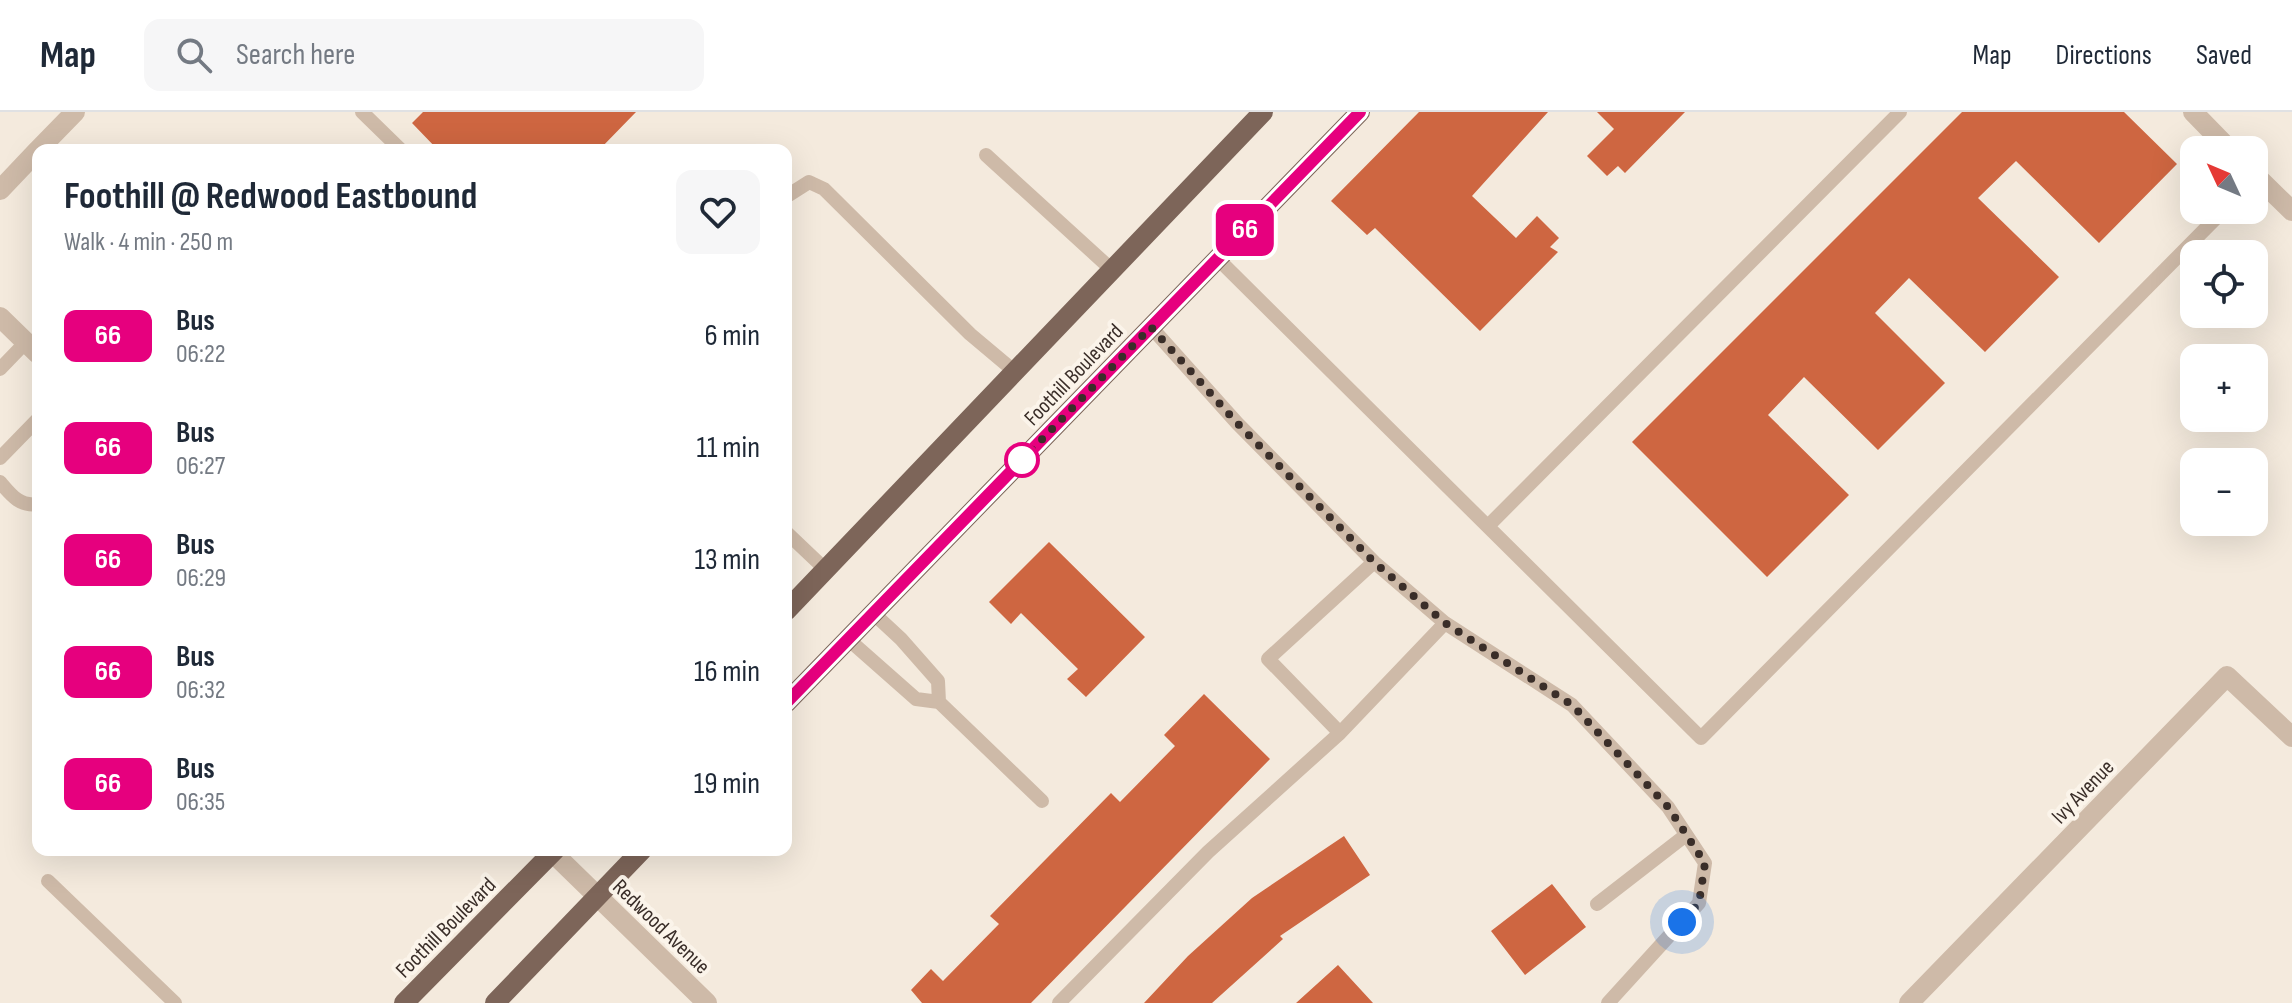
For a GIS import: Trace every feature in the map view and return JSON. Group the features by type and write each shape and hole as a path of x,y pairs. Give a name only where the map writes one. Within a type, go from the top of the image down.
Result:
{"main road":[{"name":"Foothill Boulevard","path":"792,605 1263,112"},
{"name":"Foothill Boulevard","path":"792,697 1360,112"},
{"name":"Foothill Boulevard","path":"404,1003 547,856"},
{"path":"495,1003 636,856"}],"street":[{"path":"44,144 75,112"},
{"path":"2193,112 2216,136"},
{"path":"0,190 32,156"},
{"path":"2268,188 2292,211"},
{"path":"0,317 32,348"},
{"name":"Ivy Avenue","path":"1909,1003 2227,676 2292,737"},
{"name":"Redwood Avenue","path":"557,856 707,1003"}],"lane":[{"path":"362,112 395,144"},
{"path":"1488,526 1900,112"},
{"path":"986,155 1111,269"},
{"path":"792,193 809,182 824,189 970,334 1014,371"},
{"path":"1217,258 1701,738 2210,224"},
{"path":"1151,327 1237,423 1374,562 1445,623 1572,705 1668,807 1705,863 1699,903 1608,1003"},
{"path":"0,369 32,348"},
{"path":"0,458 32,425"},
{"path":"0,482 15,499 32,504"},
{"path":"792,538 826,570"},
{"path":"1340,733 1268,659 1374,562"},
{"path":"873,613 938,681 939,702"},
{"path":"1059,1003 1208,852 1340,733 1445,623"},
{"path":"848,639 916,699 939,702 1042,801"},
{"path":"1597,904 1686,835"},
{"path":"48,881 175,1003"}],"building":[{"path":"423,112 636,112 605,144 432,144 412,123"},
{"path":"1419,112 1548,112 1472,196 1516,238 1537,216 1559,238 1550,247 1558,252 1480,331 1375,228 1367,235 1331,201"},
{"path":"1597,112 1685,112 1625,173 1618,166 1607,176 1587,156 1614,129"},
{"path":"1962,112 2124,112 2177,164 2099,243 2016,161 1978,198 2059,277 1985,352 1909,278 1875,313 1945,383 1878,450 1804,377 1768,415 1849,495 1767,577 1632,442"},
{"path":"1049,542 1145,637 1086,697 1067,679 1078,669 1021,613 1011,624 989,602"},
{"path":"1204,694 1270,759 1031,1003 922,1003 911,990 931,969 943,981 999,924 990,916 1111,793 1120,802 1175,746 1164,735"},
{"path":"1344,836 1370,875 1280,936 1283,939 1212,1003 1144,1003 1188,956 1252,898"},
{"path":"1552,884 1586,927 1525,975 1491,931"},
{"path":"1338,965 1373,1003 1296,1003"}],"bus line":[{"name":"66","path":"792,697 1360,112"}],"route":[{"path":"1022,460 1151,327 1237,423 1374,562 1445,623 1572,705 1668,807 1705,863 1699,903 1682,922"}]}
